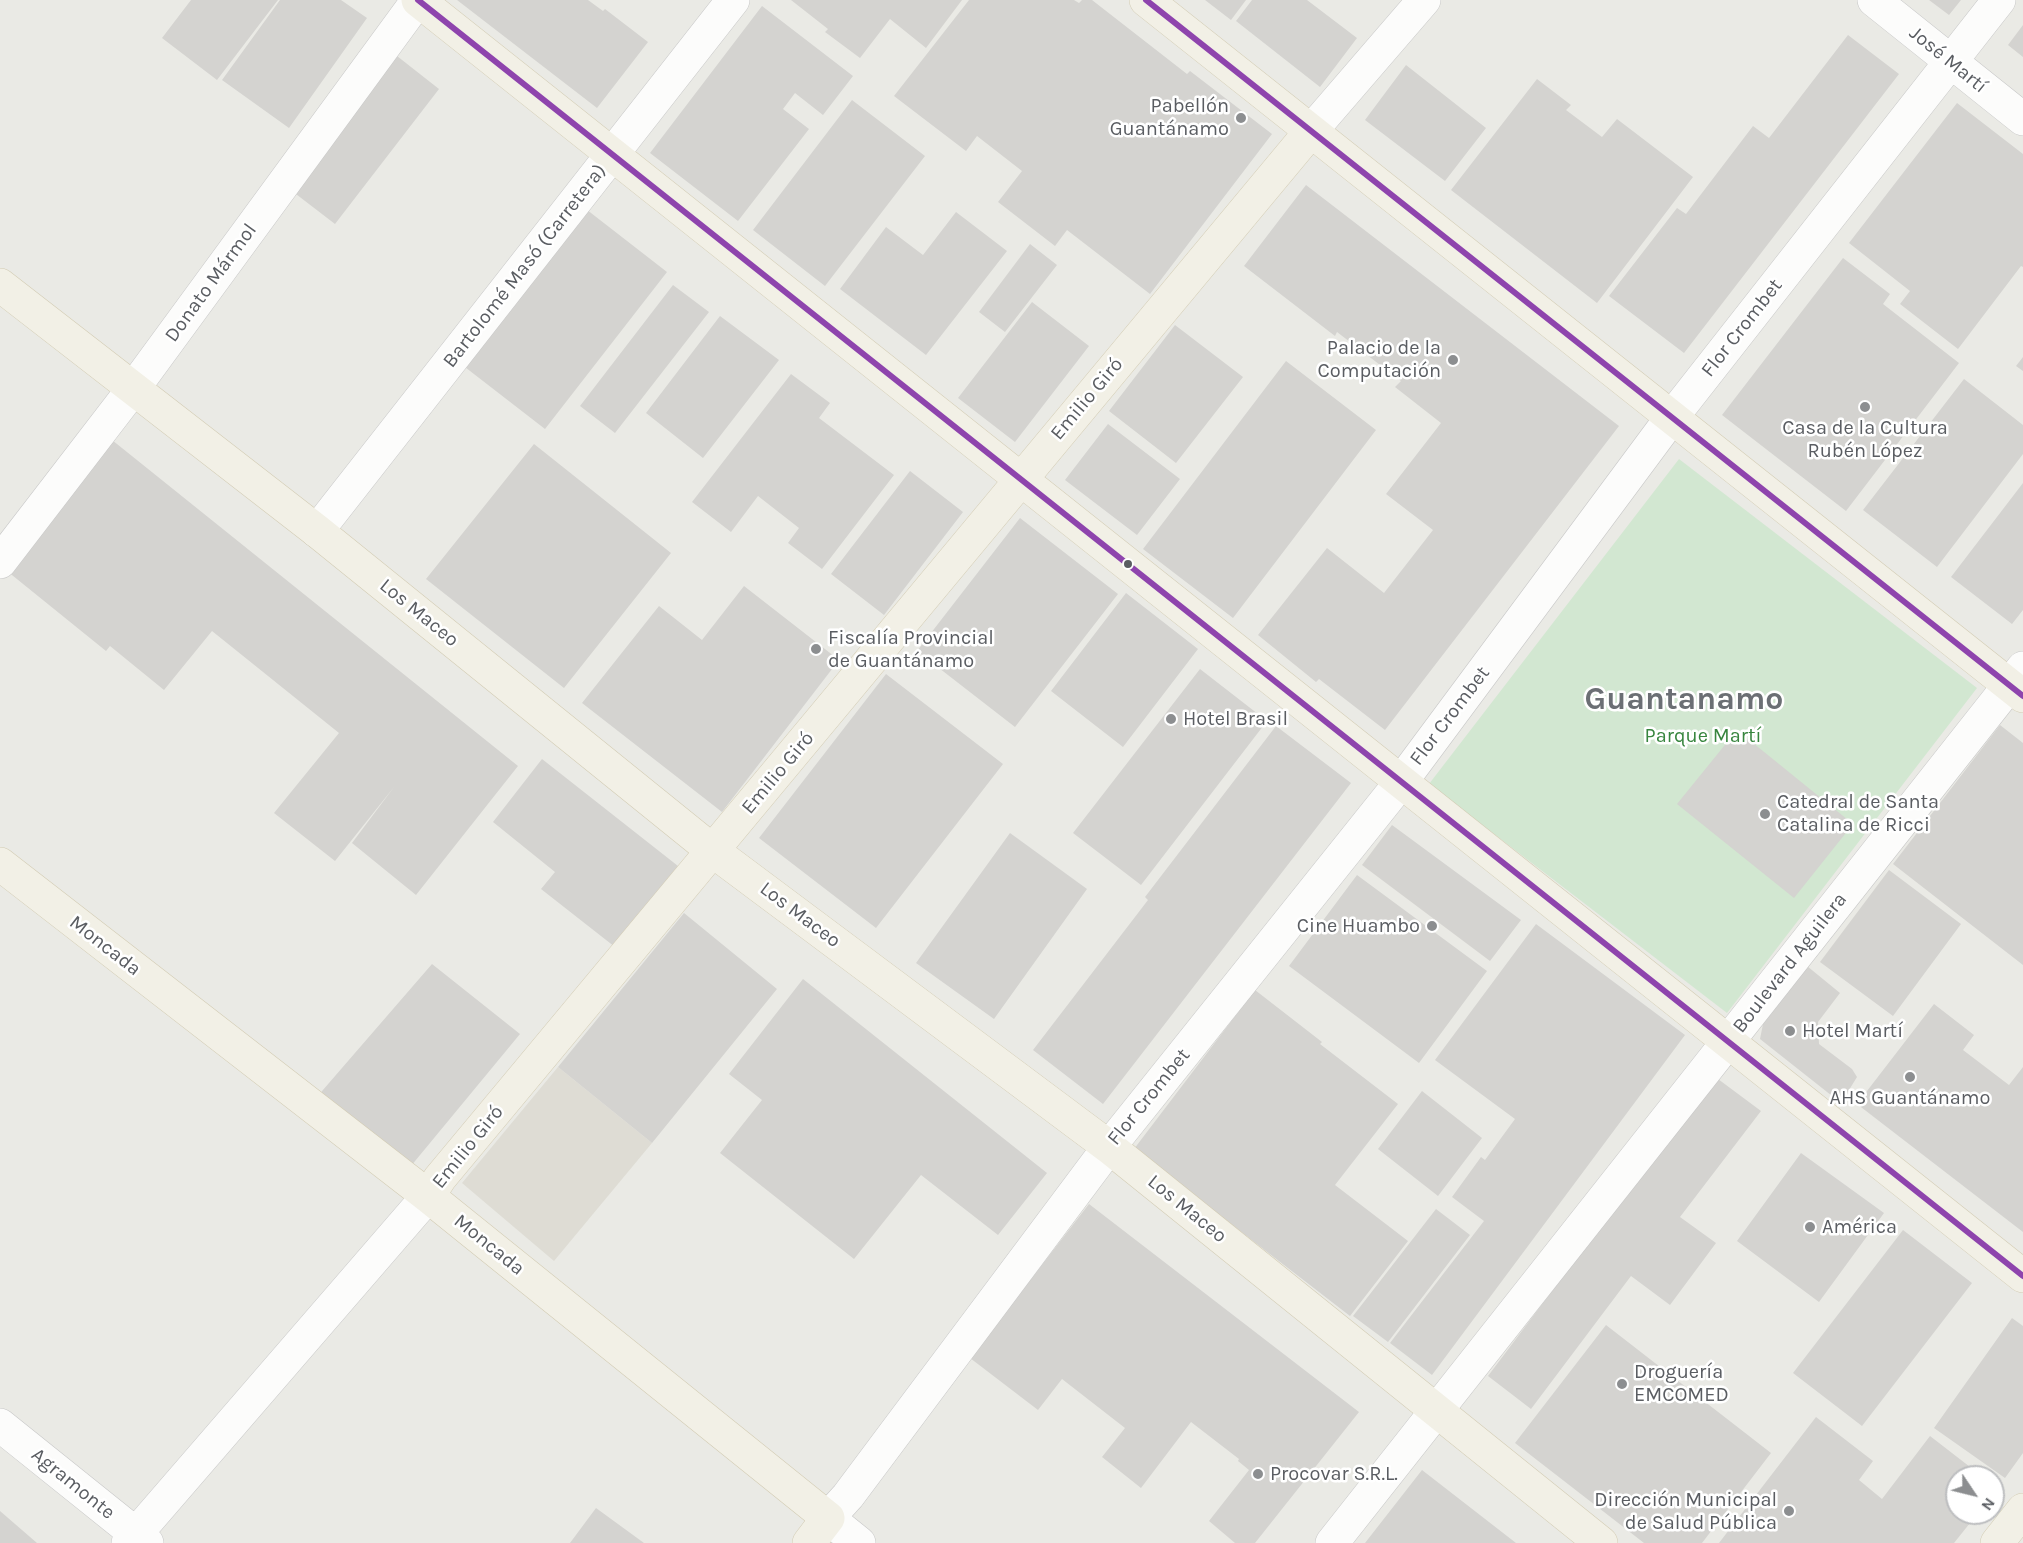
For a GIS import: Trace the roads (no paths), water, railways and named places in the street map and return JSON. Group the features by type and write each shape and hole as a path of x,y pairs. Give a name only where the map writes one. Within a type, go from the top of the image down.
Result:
{"main road":[{"path":"418,0 2023,1276"},
{"path":"1146,0 1672,417 2019,683"},
{"name":"Emilio Giró","path":"428,1196 440,1178 1311,131"},
{"name":"Los Maceo","path":"0,285 316,531 713,851 1109,1147 1601,1543"},
{"name":"Moncada","path":"0,864 428,1196 819,1531"},
{"path":"1997,1543 2023,1510"}],"street":[{"name":"Donato Mármol","path":"0,562 133,388 418,0"},
{"name":"Bartolomé Masó (Carretera)","path":"316,531 733,0"},
{"name":"Emilio Giró","path":"1311,131 1424,0"},
{"name":"José Martí","path":"1874,0 2023,119"},
{"name":"Flor Crombet","path":"819,1531 1109,1147 1401,782 1672,417 1999,0"},
{"name":"Boulevard Aguilera","path":"1332,1543 1728,1041 2019,683"},
{"name":"Emilio Giró","path":"137,1540 428,1196"},
{"name":"Agramonte","path":"0,1425 137,1540"},
{"name":"Moncada","path":"819,1531 859,1543"}],"place":[{"name":"Pabellón Guantánamo","path":"1241,118"},
{"name":"Palacio de la Computación","path":"1453,360"},
{"name":"Casa de la Cultura Rubén López","path":"1865,407"},
{"name":"Fiscalía Provincial de Guantánamo","path":"816,649"},
{"name":"Hotel Brasil","path":"1171,719"},
{"name":"Catedral de Santa Catalina de Ricci","path":"1765,814"},
{"name":"Cine Huambo","path":"1432,926"},
{"name":"Hotel Martí","path":"1790,1031"},
{"name":"AHS Guantánamo","path":"1910,1077"},
{"name":"América","path":"1810,1227"},
{"name":"Droguería EMCOMED","path":"1622,1384"},
{"name":"Procovar S.R.L.","path":"1258,1474"},
{"name":"Dirección Municipal de Salud Pública","path":"1789,1511"}],"district":[{"name":"Guantanamo","path":"1684,700"}],"park label":[{"name":"Parque Martí","path":"1703,736"}]}
